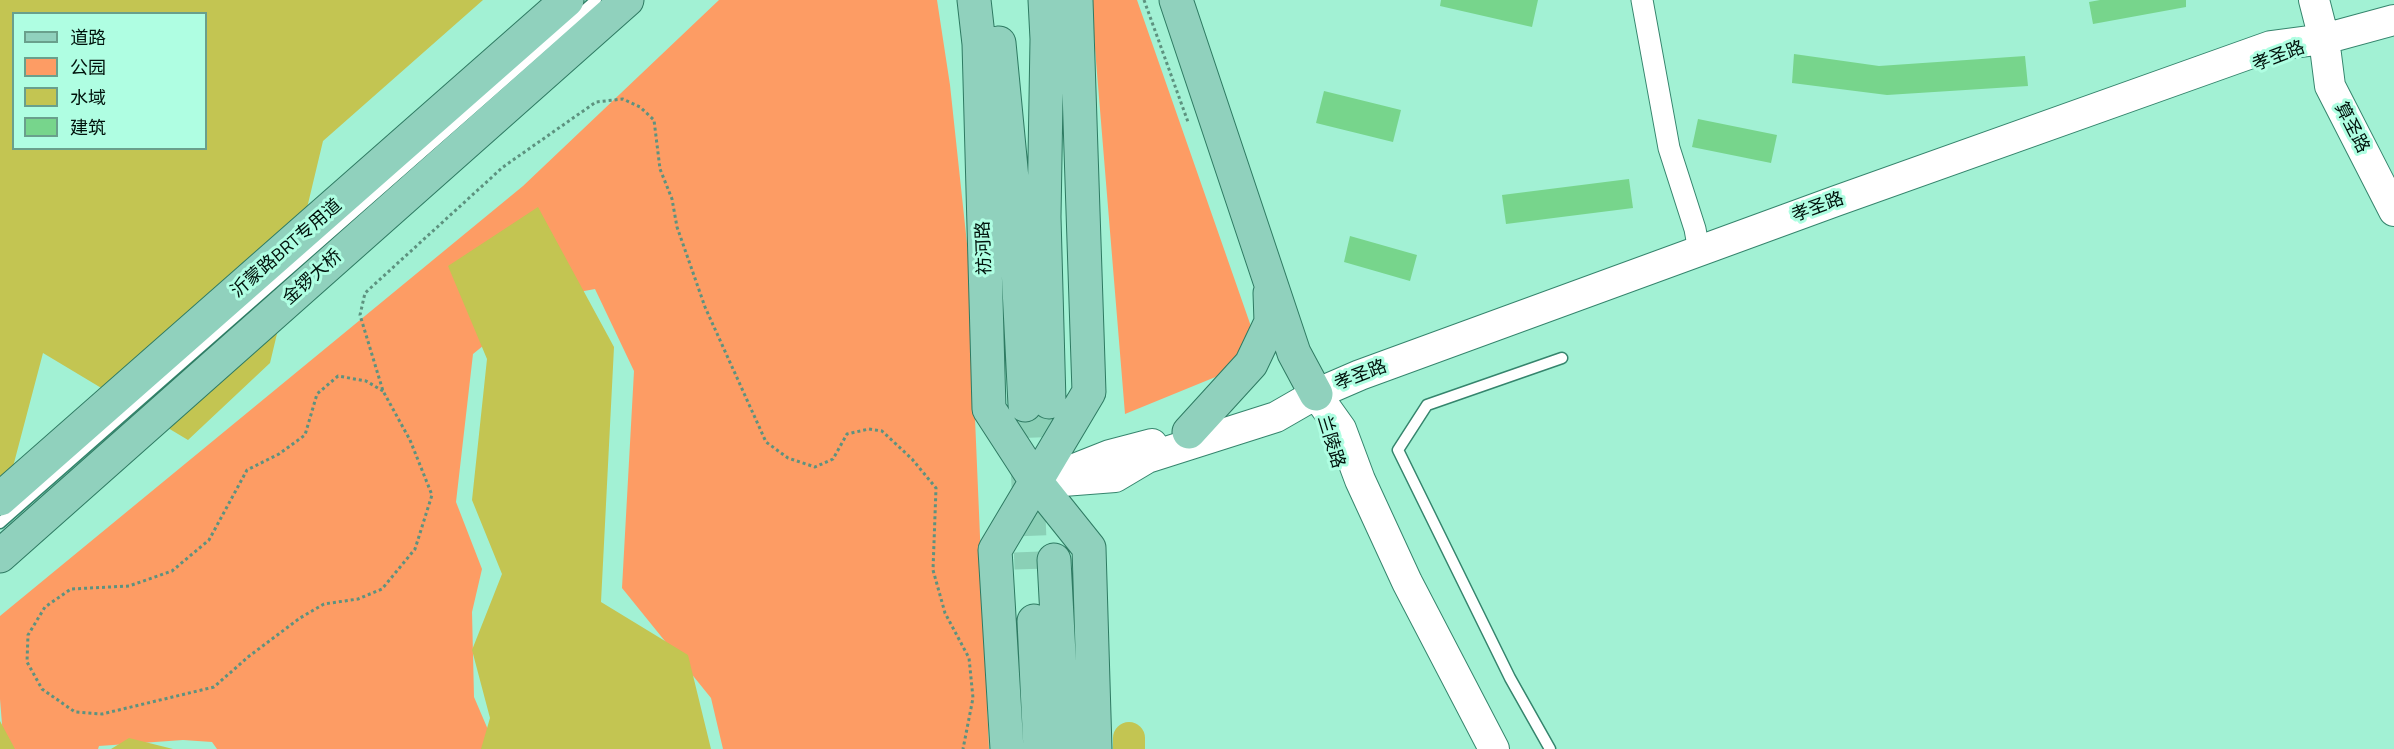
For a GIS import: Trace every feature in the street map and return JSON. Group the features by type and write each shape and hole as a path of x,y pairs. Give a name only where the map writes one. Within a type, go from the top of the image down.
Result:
{"main road":[{"path":"0,499 567,0"},
{"name":"金锣大桥","path":"0,556 627,0"},
{"name":"祊河路","path":"974,0 979,44 989,409 1036,483 1089,548 1095,749"},
{"name":"祊河路","path":"993,0 1037,404 1044,217 1047,39 1045,0"},
{"path":"1007,749 995,550 1089,392 1076,0"},
{"path":"1176,0 1294,353 1316,394"},
{"path":"1193,0 1314,347 1316,394"},
{"name":"算圣路","path":"2304,0 2324,39 2349,78 2394,176"},
{"name":"算圣路","path":"2314,0 2324,39 2330,86 2394,211"},
{"name":"孝圣路","path":"1036,483 1115,477 1147,458 1276,417 1316,394 1362,387 1840,212 2276,59 2394,9"},
{"name":"孝圣路","path":"1036,483 1110,455 1316,394 1700,251 2271,46 2324,39 2394,20"},
{"path":"1189,432 1251,364 1271,322 1270,279"},
{"name":"兰陵路","path":"1316,394 1326,436 1344,487 1424,657 1474,749"},
{"name":"兰陵路","path":"1316,394 1341,429 1360,480 1407,582 1494,749"},
{"path":"1040,749 1042,564 1064,749"}],"street":[{"path":"1641,0 1669,148 1693,220 1700,251"}],"lane":[{"name":"沂蒙路BRT专用道","path":"0,523 596,0"},
{"path":"1551,749 1510,678 1398,450 1426,405 1562,358"}],"path":[{"path":"383,391 366,381 338,376 317,394 305,435 279,453 247,470 209,540 172,571 129,586 71,589 45,607 28,635 27,662 42,689 75,712 102,714 214,687 248,657 300,618 324,604 358,599 382,589 415,549 432,495 410,440 383,391 360,315 365,293 503,167 596,102 623,99 640,107 654,120 660,169 705,307 766,442 788,458 815,467 833,459 847,434 869,429 882,431 912,459 936,488 933,570 945,613 969,658 973,698 963,749"}],"green space":[{"path":"719,0 937,0 950,85 968,253 989,749 723,749 711,698 622,588 634,371 595,289 541,299 473,354 456,502 482,569 472,612 474,697 495,746 494,749 217,749 212,742 183,740 99,746 98,749 4,749 0,699 0,616 523,186"},
{"path":"1091,0 1137,0 1254,335 1235,369 1125,414"}],"water":[{"path":"0,0 483,0 323,141 270,363 188,440 43,353 0,516"},
{"path":"538,207 614,347 601,602 688,655 711,749 481,749 490,718 472,650 502,574 472,500 487,359 448,266"},
{"path":"0,721 15,749 0,749"},
{"path":"129,738 173,749 111,749"}],"building":[{"path":"1441,0 1538,0 1532,27 1440,6"},
{"path":"2186,0 2186,7 2093,24 2089,2"},
{"path":"1794,54 1879,66 2025,56 2028,86 1887,95 1792,83"},
{"path":"1324,91 1401,110 1393,142 1316,123"},
{"path":"1698,119 1777,135 1771,163 1692,147"},
{"path":"1629,179 1633,208 1506,224 1502,195"},
{"path":"1350,236 1417,255 1410,281 1344,262"}],"waterway":[{"path":"1129,738 1129,749"}],"tunnel":[{"path":"1049,402 1051,471"},
{"path":"1025,405 1031,569"}]}
